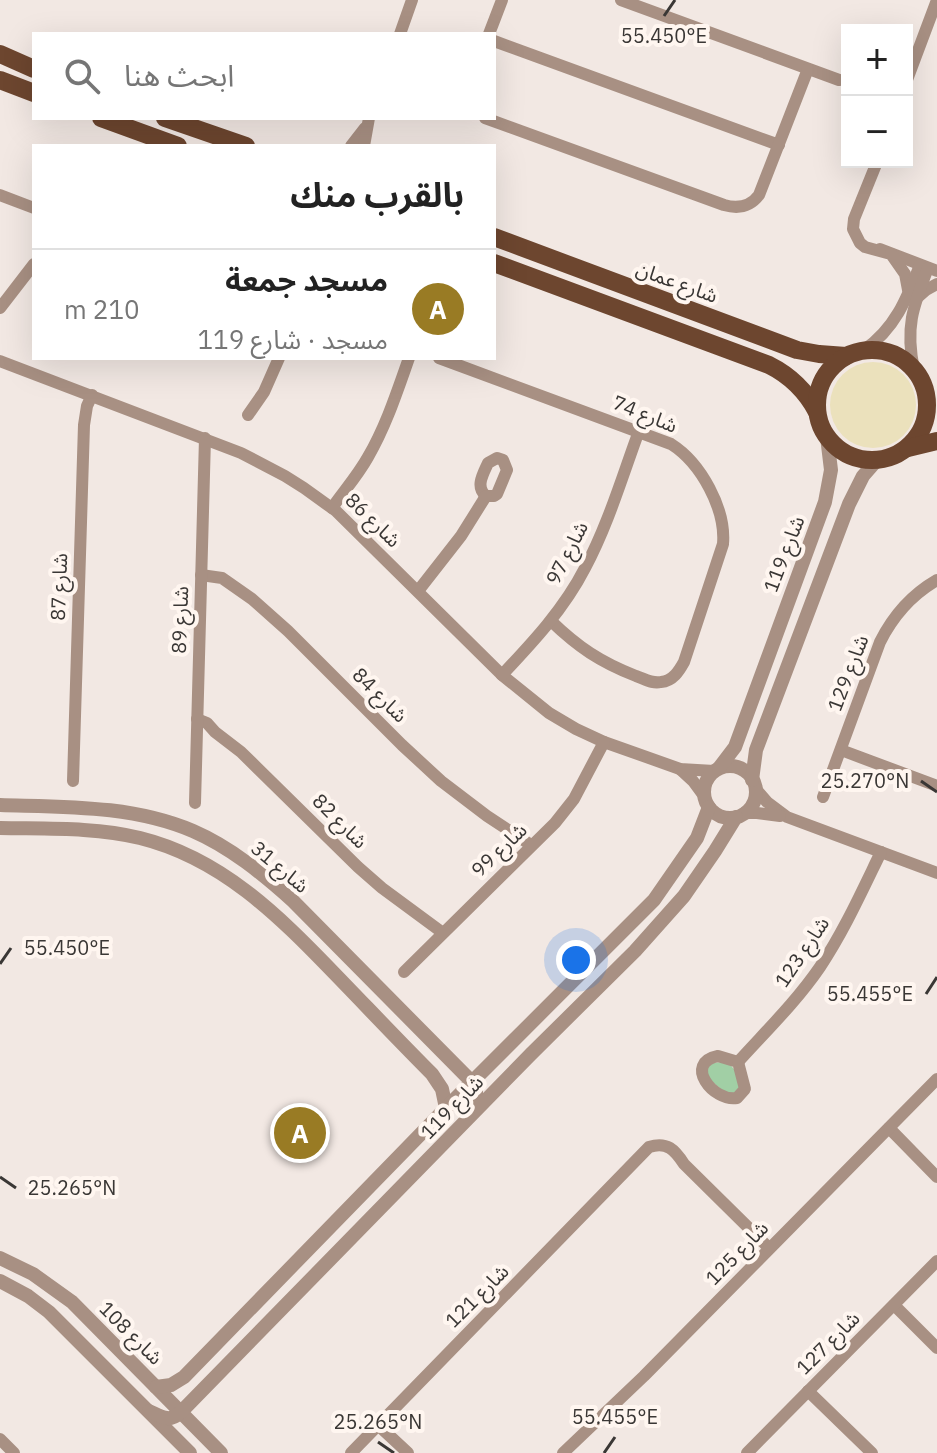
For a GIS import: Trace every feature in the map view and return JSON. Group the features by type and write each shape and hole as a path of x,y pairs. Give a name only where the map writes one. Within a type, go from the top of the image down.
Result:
{"main road":[{"path":"0,54 32,68"},
{"path":"0,80 32,92"},
{"path":"106,120 172,144"},
{"path":"171,120 240,144"},
{"name":"شارع عمان","path":"496,238 786,346 819,354 855,353"},
{"path":"496,264 769,365 799,386 817,412"},
{"path":"908,448 917,438 927,414 927,401 931,393 914,370 898,356 887,352 855,353 835,364 820,386 817,412 820,426 827,437 844,453 877,460 937,441"}],"street":[{"path":"401,32 412,0"},
{"path":"490,32 502,0"},
{"path":"621,0 839,80"},
{"path":"913,64 937,0"},
{"path":"496,42 779,145"},
{"path":"490,120 735,207 750,203 759,195 808,69"},
{"path":"352,144 368,122"},
{"path":"364,144 368,122"},
{"path":"855,353 875,343 891,325 928,268 889,254 862,234 859,225 861,204 875,168"},
{"path":"0,195 32,207"},
{"path":"889,254 905,274 912,297 910,338 914,370"},
{"path":"0,308 32,267"},
{"path":"912,297 937,284"},
{"path":"248,415 264,392 278,360"},
{"path":"332,508 376,443 408,360"},
{"name":"شارع 74","path":"444,360 671,444 692,462 703,477 722,524 723,544 680,669 669,680 657,683 614,668 590,655 551,621"},
{"name":"شارع 86","path":"0,361 205,438 263,464 332,508 502,675 549,713 604,742 680,769 717,770"},
{"name":"شارع 87","path":"73,781 84,425 92,395"},
{"name":"شارع 97","path":"502,675 536,640 576,585 592,554 639,431"},
{"name":"شارع 119","path":"717,770 735,747 825,502 831,470 827,437"},
{"name":"شارع 89","path":"195,803 205,438"},
{"path":"740,815 753,802 756,750 849,504 863,476 877,460"},
{"path":"418,591 461,536 486,496"},
{"name":"شارع 84","path":"201,575 222,578 252,599 441,781 531,845"},
{"name":"شارع 129","path":"823,797 886,630 905,604 937,580"},
{"name":"شارع 82","path":"197,719 207,723 241,752 382,888 443,933"},
{"path":"197,738 215,732"},
{"name":"شارع 99","path":"404,972 555,823 574,799 604,742"},
{"path":"841,750 937,786"},
{"path":"787,817 721,816 706,802 707,780 717,770 727,766 742,769 767,802 787,817 937,873"},
{"name":"شارع 86","path":"680,769 693,781 706,802"},
{"name":"شارع 119","path":"156,1387 180,1381 654,900 697,838 706,802"},
{"name":"شارع 31","path":"0,805 83,807 152,817 193,831 234,854 274,884 473,1083"},
{"name":"شارع 119","path":"181,1412 667,916 740,815"},
{"name":"شارع 31","path":"0,828 110,832 177,850 236,883 278,916 432,1074 442,1089 446,1108"},
{"name":"شارع 123","path":"738,1062 794,1002 819,968 844,928 881,852"},
{"path":"278,916 290,922 327,958 335,956 339,948"},
{"name":"شارع 125","path":"563,1453 644,1376 937,1079"},
{"path":"450,1136 475,1101 477,1089 473,1083"},
{"path":"889,1128 937,1177"},
{"name":"شارع 121","path":"351,1453 631,1167 649,1155 657,1152 666,1154 684,1164 769,1248"},
{"path":"290,1301 280,1302 276,1296 302,1257"},
{"name":"شارع 108","path":"0,1258 60,1292 221,1453"},
{"name":"شارع 127","path":"747,1453 937,1261"},
{"name":"شارع 108","path":"0,1281 49,1312 190,1453"},
{"path":"894,1305 937,1348"},
{"path":"808,1391 872,1453"},
{"path":"149,1411 168,1419 181,1412"},
{"path":"378,1425 408,1453"},
{"path":"0,1439 14,1453"}],"green space":[{"path":"727,1061 740,1076 740,1091 729,1096 708,1078 708,1064"}],"sand":[{"path":"873,362 897,369 909,381 916,405 909,429 897,441 873,448 849,441 837,429 830,405 837,381 849,369"}],"place":[{"name":"مسجد جمعة","path":"300,1133"}]}
